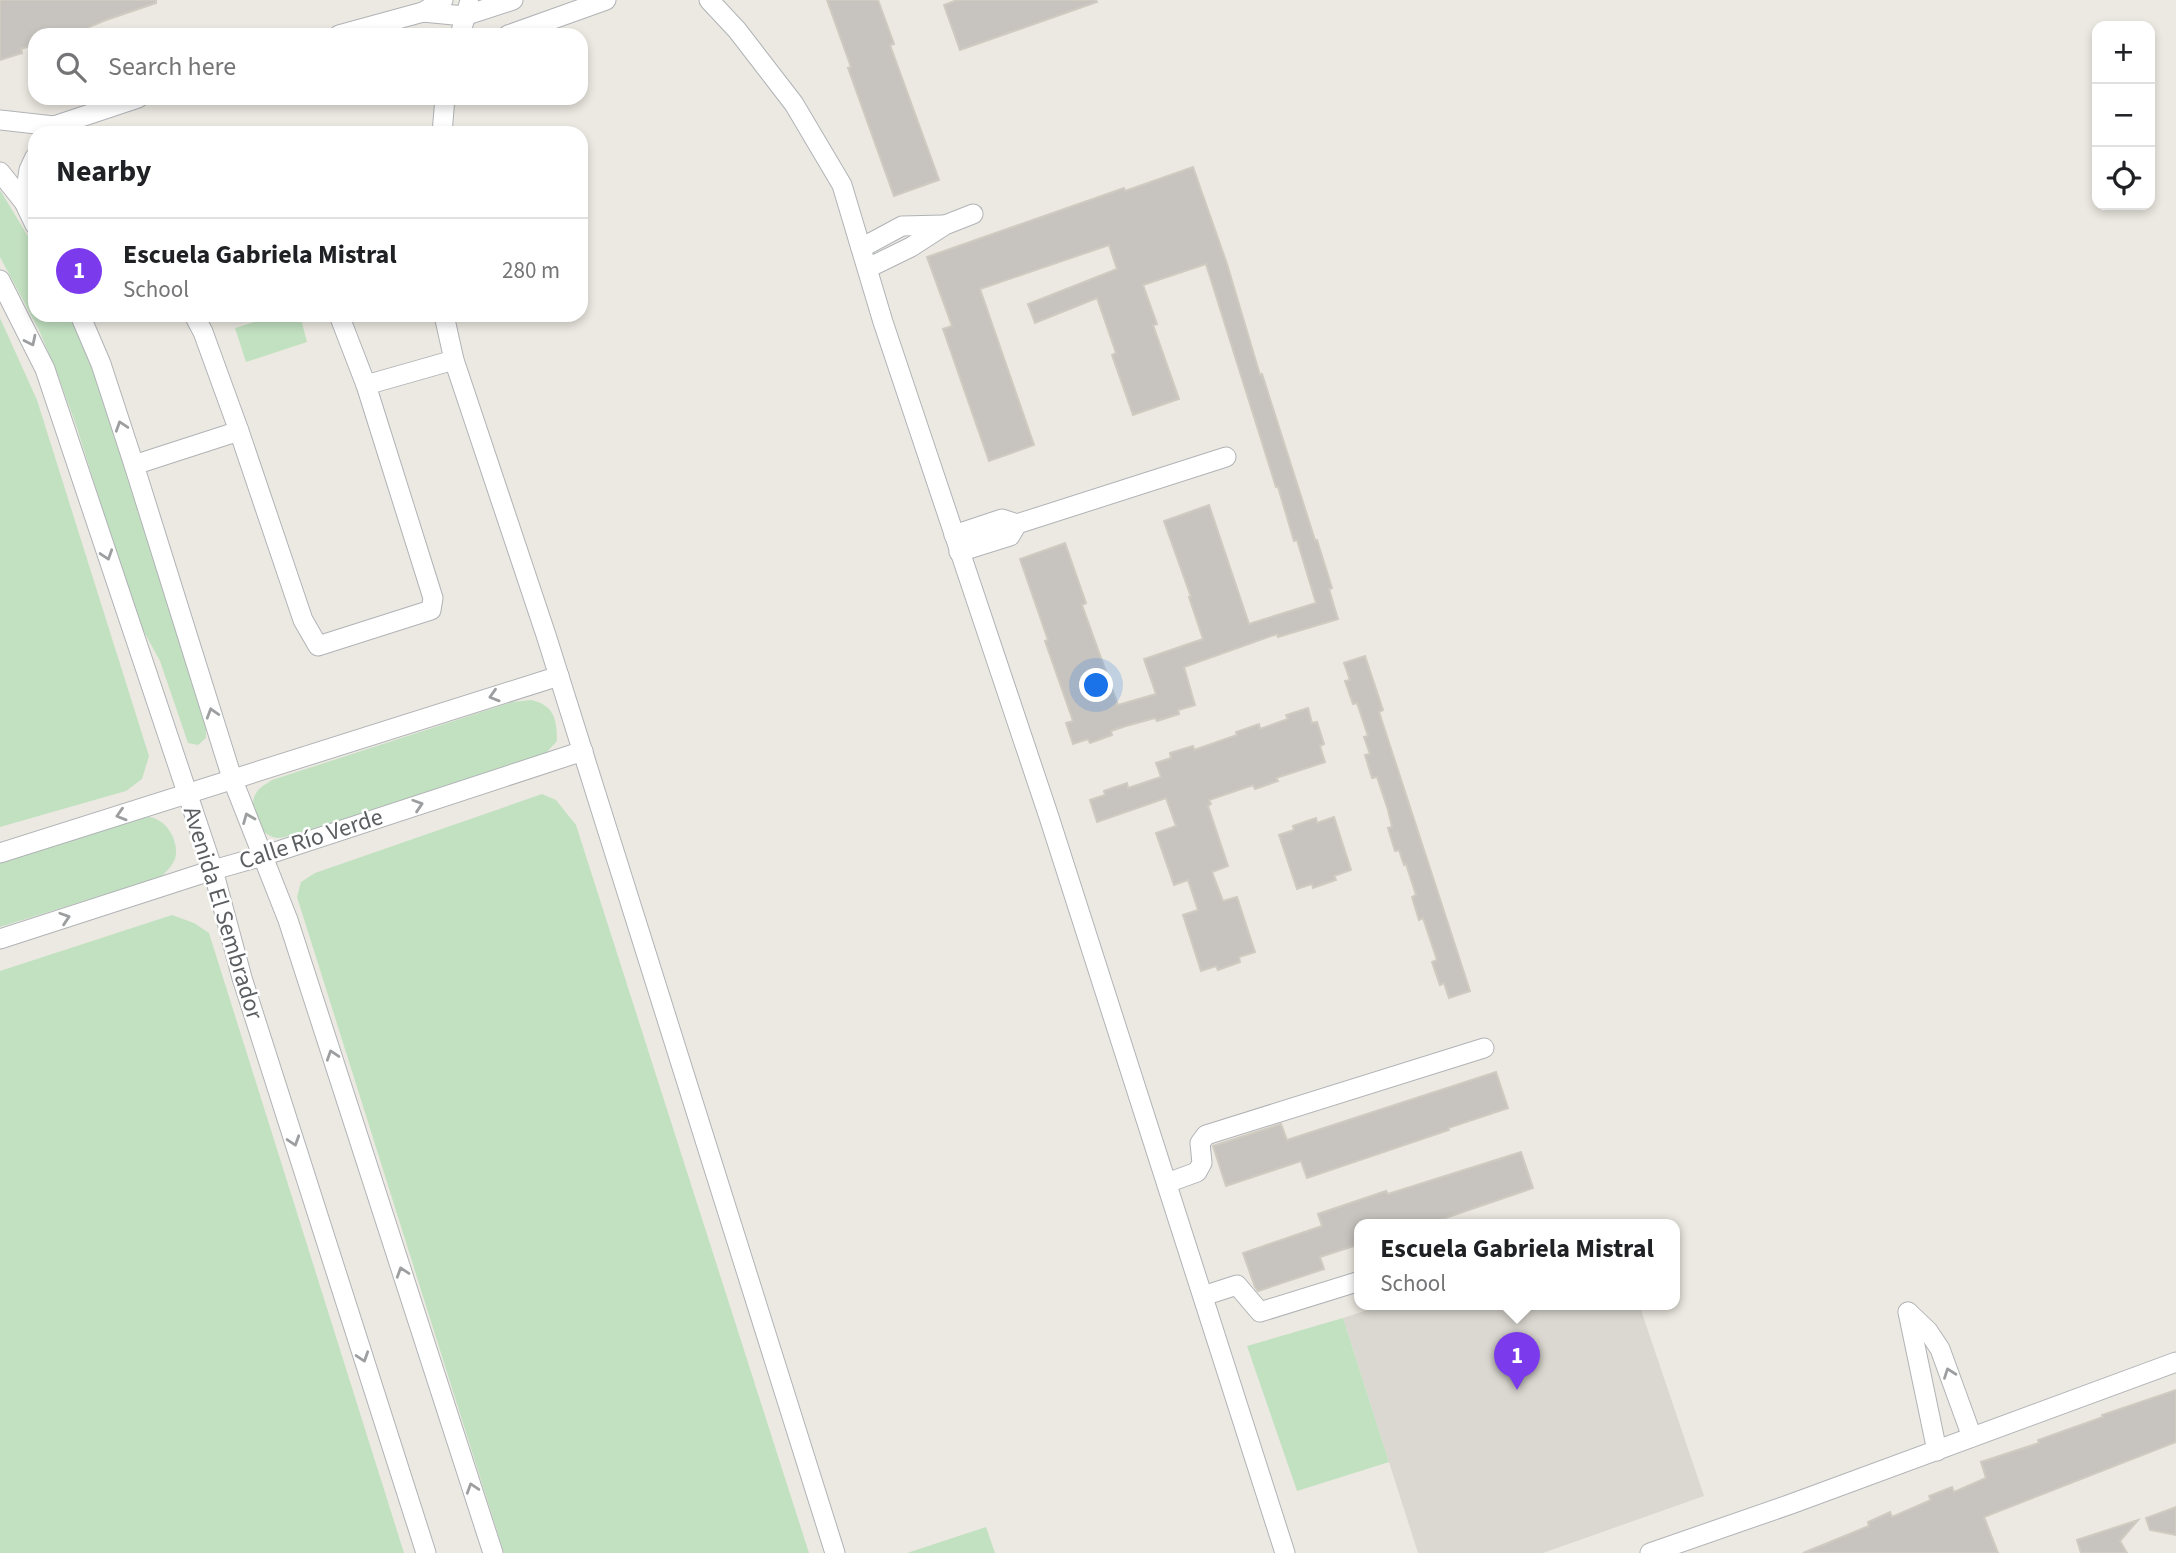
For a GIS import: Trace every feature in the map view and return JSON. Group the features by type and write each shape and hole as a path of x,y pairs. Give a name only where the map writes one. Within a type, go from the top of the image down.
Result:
{"street":[{"path":"362,28 391,19 417,6 443,0"},
{"path":"417,6 465,17 513,0"},
{"path":"528,28 606,0"},
{"path":"713,2 794,104 842,185 883,322 1053,830 1285,1553"},
{"path":"62,126 119,105"},
{"path":"443,126 444,105"},
{"path":"0,120 31,126"},
{"path":"0,172 28,210"},
{"path":"24,202 28,176"},
{"path":"867,268 911,247 945,225 973,214"},
{"path":"861,248 902,226 945,225"},
{"name":"Avenida El Sembrador","path":"0,280 45,369 213,870 242,978 426,1553"},
{"name":"Avenida El Sembrador","path":"83,322 101,364 232,778 288,920 493,1553"},
{"path":"198,322 239,431 303,620 318,646 430,610 433,598 366,385 342,322"},
{"path":"446,322 454,360 583,751 835,1553"},
{"path":"366,385 454,360"},
{"path":"134,465 239,431"},
{"path":"956,544 1010,536 1017,524 1226,457"},
{"path":"0,853 559,676"},
{"name":"Calle Río Verde","path":"0,940 583,751"},
{"path":"1167,1183 1197,1172 1202,1163 1200,1143 1206,1135 1484,1048"},
{"path":"1203,1296 1237,1285 1260,1312 1354,1283"},
{"path":"1937,1451 1908,1312 1928,1331 1940,1349 1972,1437"},
{"path":"1650,1553 2176,1362"}],"shaded area":[{"path":"1368,1310 1641,1310 1704,1496 1543,1553 1418,1553 1343,1318"}],"green space":[{"path":"0,190 28,236 28,309 0,257"},
{"path":"0,318 37,400 149,756 142,779 126,791 0,827"},
{"path":"35,322 74,322 91,363 206,727 206,738 198,745 188,743 160,661 136,617 77,428"},
{"path":"254,322 302,322 307,342 246,362 235,328"},
{"path":"531,700 545,705 553,714 557,741 546,753 527,762 282,838 266,833 257,822 253,808 255,795 272,780 512,702"},
{"path":"542,794 556,800 576,825 809,1553 504,1553 297,897 301,882 315,873"},
{"path":"147,817 166,826 175,845 175,859 161,877 0,927 0,863"},
{"path":"172,915 194,923 209,933 404,1553 0,1553 0,971"},
{"path":"1343,1318 1389,1462 1297,1491 1247,1346"},
{"path":"986,1527 995,1553 907,1553"}],"building":[{"path":"0,0 156,0 156,3 89,28 28,28 28,46 21,49 22,53 0,60"},
{"path":"827,0 878,0 894,44 890,45 939,180 894,196 848,68 851,67"},
{"path":"957,0 1097,2 960,50 944,5"},
{"path":"1193,167 1317,540 1332,588 1329,589 1338,619 1278,637 1277,634 1184,667 1195,705 1157,721 1155,718 1111,731 1112,735 1090,743 1088,739 1073,744 1066,723 1073,721 1020,559 1065,543 1086,603 1082,605 1118,705 1156,694 1144,659 1203,639 1164,521 1209,505 1249,624 1316,603 1297,540 1294,541 1276,487 1206,264 1143,285 1157,324 1153,325 1179,399 1133,415 1112,355 1116,353 1097,298 1035,323 1028,304 1117,269 1109,245 980,289 1034,445 989,461 943,329 952,326 927,257 1124,188 1125,191"},
{"path":"1365,656 1383,710 1379,712 1470,991 1449,998 1444,983 1440,985 1432,962 1437,960 1423,918 1419,920 1412,897 1416,895 1406,864 1404,865 1399,850 1395,851 1388,828 1392,827 1388,810 1377,777 1372,778 1365,755 1370,754 1364,737 1368,736 1357,703 1353,704 1345,681 1350,680 1344,663"},
{"path":"1308,708 1312,723 1317,722 1324,744 1320,746 1325,762 1276,778 1278,781 1255,789 1253,785 1209,800 1211,804 1208,806 1228,866 1212,872 1223,901 1237,897 1255,952 1239,957 1240,962 1218,970 1216,966 1201,971 1183,915 1198,910 1188,880 1174,885 1156,833 1176,826 1166,798 1097,822 1090,800 1105,795 1104,791 1127,783 1128,788 1161,777 1156,763 1171,758 1170,753 1193,746 1194,750 1259,724 1260,729 1288,719 1286,715"},
{"path":"1334,817 1351,870 1334,876 1336,880 1313,888 1312,884 1297,889 1279,835 1294,830 1293,826 1316,818 1317,823"},
{"path":"1496,1072 1508,1108 1307,1178 1301,1161 1226,1186 1213,1146 1281,1124 1287,1140"},
{"path":"1521,1152 1533,1188 1443,1219 1354,1219 1354,1246 1320,1257 1324,1269 1258,1291 1255,1287 1243,1253 1322,1226 1318,1214 1386,1191 1388,1194"},
{"path":"2176,1390 2176,1442 1984,1517 1998,1553 1803,1553 1869,1526 1868,1522 1890,1512 1892,1517 1931,1500 1929,1496 1952,1487 1954,1492 1986,1478 1981,1462 2039,1443 2038,1440 2103,1417 2102,1415"},
{"path":"2176,1507 2176,1535 2150,1530 2146,1518"},
{"path":"2138,1520 2120,1541 2127,1553 2081,1553 2077,1540"}],"place":[{"name":"Escuela Gabriela Mistral","path":"1517,1390"}]}
